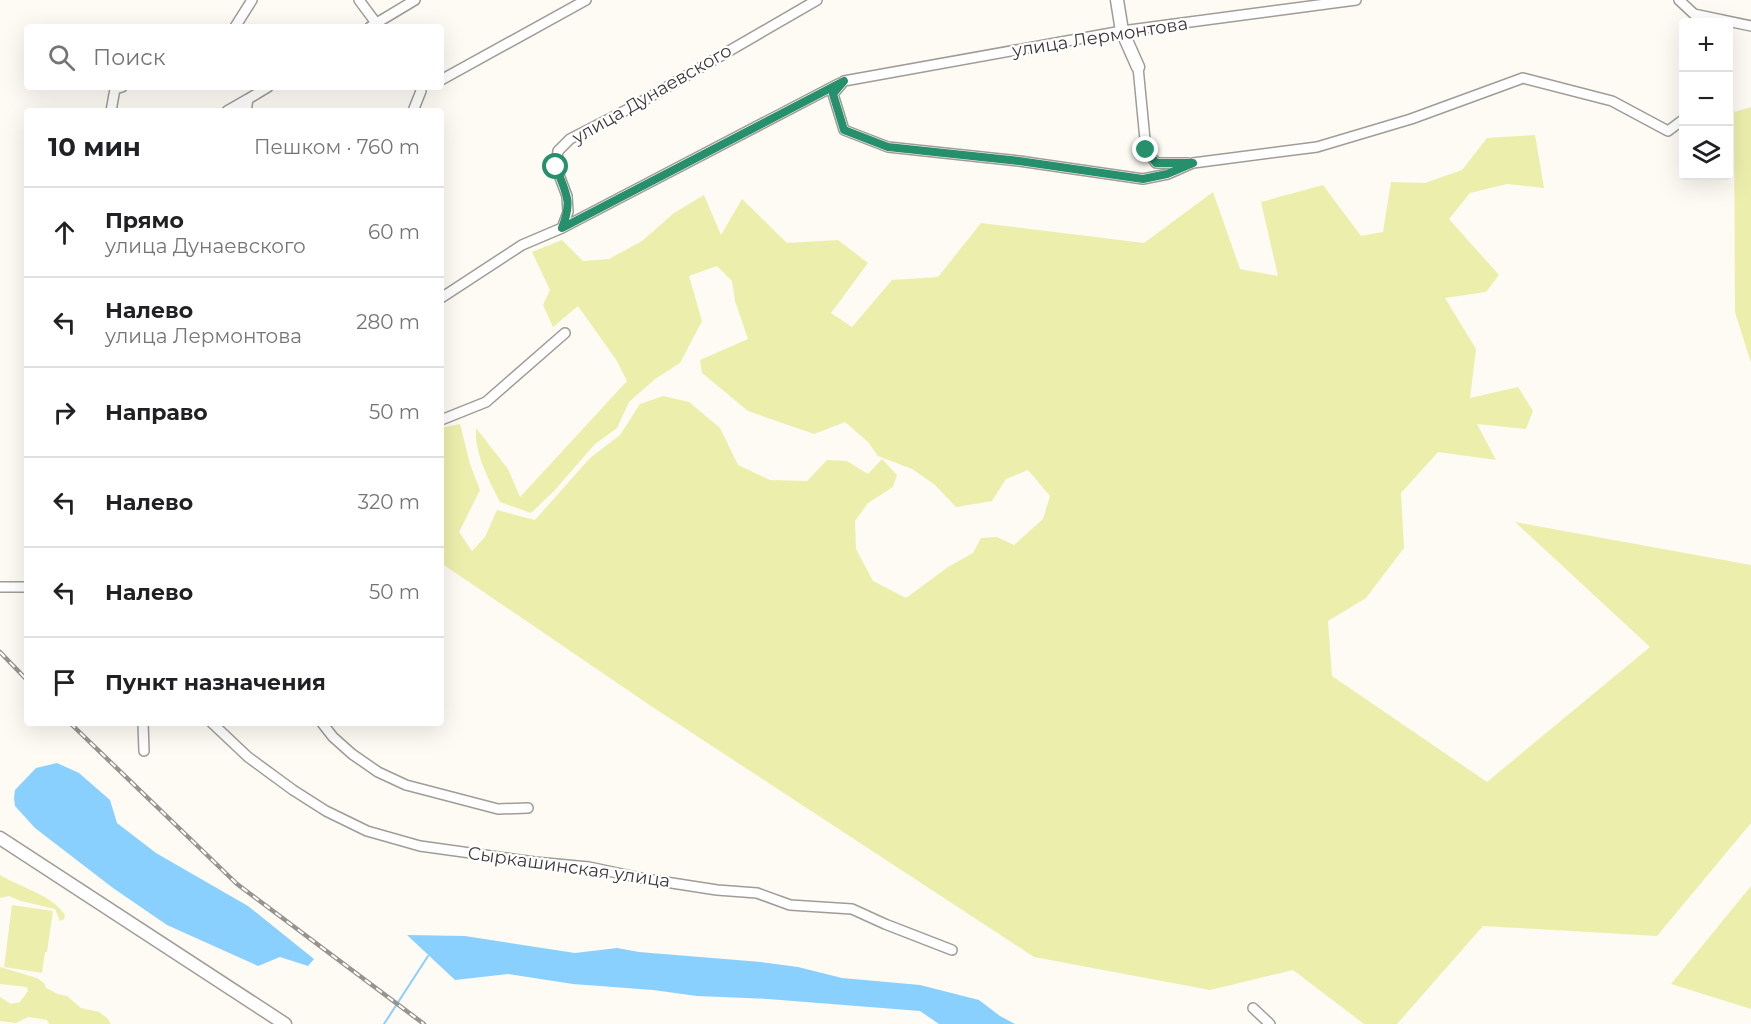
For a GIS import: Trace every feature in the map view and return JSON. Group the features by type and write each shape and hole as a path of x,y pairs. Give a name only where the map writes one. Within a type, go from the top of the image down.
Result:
{"street":[{"path":"237,24 252,0"},
{"path":"359,0 374,24"},
{"path":"378,24 415,0"},
{"path":"444,78 586,0"},
{"name":"улица Дунаевского","path":"562,228 568,212 567,196 556,167 558,151 570,139 634,106 817,0"},
{"path":"1117,0 1122,31 1138,67 1146,150 1156,163 1193,163 1317,147 1411,118 1523,78 1611,101 1668,131 1679,122"},
{"name":"улица Лермонтова","path":"444,296 522,245 562,228 844,81 1122,31 1356,0"},
{"path":"1679,0 1694,18"},
{"path":"1733,23 1751,26"},
{"path":"844,81 833,94 844,130 888,147 1019,161 1143,179 1167,174 1193,163"},
{"path":"112,108 115,90"},
{"path":"232,108 263,90"},
{"path":"414,108 421,90"},
{"path":"246,108 248,99"},
{"path":"444,419 486,402 565,333"},
{"path":"0,587 24,587"},
{"path":"142,726 144,751"},
{"name":"Сыркашинская улица","path":"215,726 248,757 293,790 326,811 367,831 420,846 589,867 717,890 757,893 790,905 852,909 952,950"},
{"path":"324,726 352,754 378,772 406,785 498,809 528,808"},
{"path":"0,838 285,1024"},
{"path":"1253,1008 1270,1024"}],"green space":[{"path":"1751,107 1751,363 1735,312 1734,112"},
{"path":"1535,135 1544,188 1507,184 1470,193 1449,219 1499,275 1486,292 1445,298 1476,349 1470,398 1518,387 1533,411 1526,429 1477,424 1496,460 1438,452 1401,493 1404,548 1366,598 1328,621 1332,676 1487,782 1650,647 1515,522 1751,565 1751,823 1657,936 1483,926 1397,1024 1364,1024 1293,970 1210,990 1034,957 651,706 444,565 444,427 460,424 470,464 480,490 459,532 472,551 485,537 497,510 535,520 590,458 620,435 640,404 663,396 689,402 720,428 738,465 770,480 807,481 827,460 847,461 868,474 882,459 897,475 893,487 868,503 855,521 856,549 873,581 906,598 948,567 973,553 981,538 997,537 1014,545 1043,519 1050,496 1028,470 1006,479 992,501 956,507 935,485 912,469 878,456 868,442 845,422 814,434 748,411 702,373 700,360 748,339 735,301 732,281 717,266 689,276 702,321 680,363 655,379 629,402 617,428 595,444 554,491 531,513 500,502 480,457 476,428 508,469 520,497 627,381 617,361 578,306 553,327 543,305 550,290 532,252 562,240 583,261 609,259 642,241 674,213 704,195 721,235 742,199 787,243 838,240 868,263 831,313 852,327 892,280 938,277 981,223 1144,243 1213,192 1240,269 1278,276 1261,202 1323,185 1361,236 1383,232 1391,182 1425,183 1462,170 1487,138"},
{"path":"0,875 52,902 65,915 64,919 60,921 55,909 9,896 0,898"},
{"path":"1751,886 1751,1009 1671,984"},
{"path":"12,905 53,911 42,973 4,967"},
{"path":"0,967 37,978 44,983 46,988 67,996 81,1008 99,1012 111,1024 49,1024 47,1020 28,1017 16,1023 0,1021 0,997 11,1004 20,1002 28,991 27,987 0,984"}],"water":[{"path":"57,763 79,773 110,800 117,823 156,853 248,906 314,959 308,966 280,957 258,966 167,925 113,888 35,828 15,806 15,790 36,768"},
{"path":"407,935 465,936 575,953 617,948 798,967 842,978 920,985 979,1000 1015,1024 939,1024 920,1011 697,996 573,984 508,974 455,980"}],"waterway":[{"path":"384,1024 428,956"}],"railway":[{"path":"0,652 24,677"},
{"path":"73,726 237,884 424,1024"}],"route":[{"path":"556,167 567,196 568,212 562,228 844,81 833,94 844,130 888,147 1019,161 1143,179 1167,174 1193,163 1156,163 1146,150"}]}
